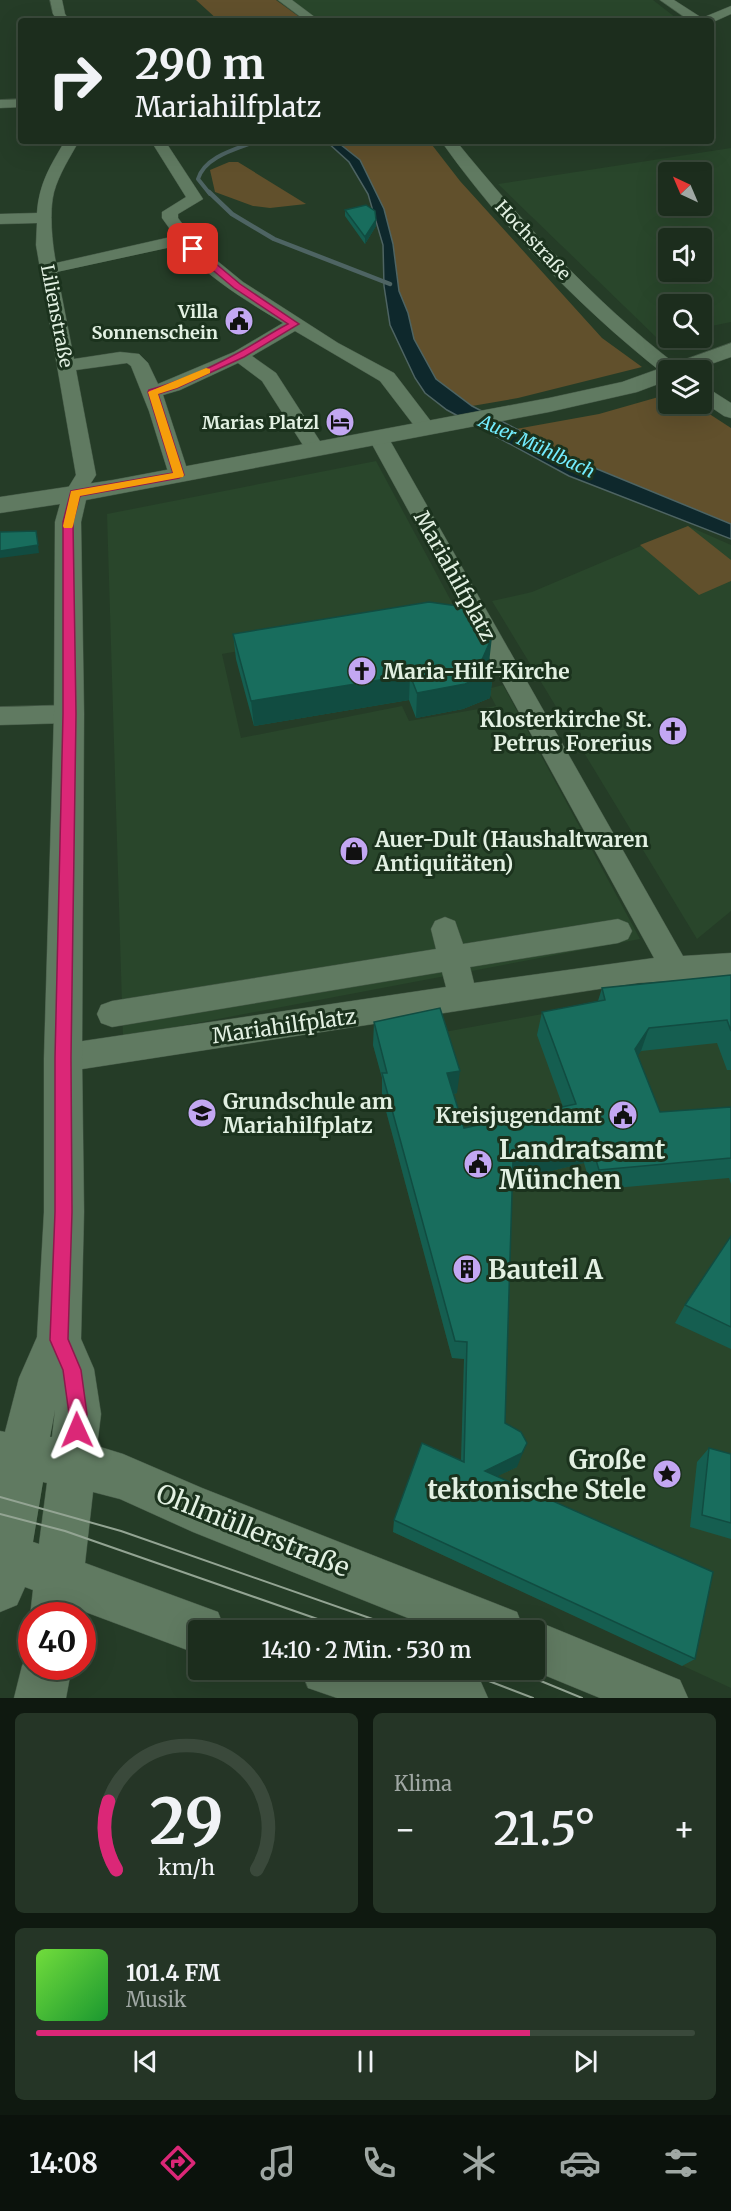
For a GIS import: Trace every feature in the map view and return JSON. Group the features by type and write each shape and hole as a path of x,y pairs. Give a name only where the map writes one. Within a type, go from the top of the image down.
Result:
{"street":[{"path":"56,0 62,18"},
{"path":"284,0 310,18"},
{"path":"666,0 693,18"},
{"path":"713,18 731,10"},
{"path":"0,104 18,103"},
{"name":"Lilienstraße","path":"70,144 56,168 46,193 44,218 48,269 86,475 75,493"},
{"path":"160,144 195,199 170,212 170,218 184,239 214,268 295,324 387,377 433,426"},
{"name":"Hochstraße","path":"450,144 501,205 589,300 627,338 658,361"},
{"path":"0,219 44,218"},
{"path":"48,269 89,262 184,239"},
{"path":"153,392 173,386 240,356 267,338 295,324"},
{"path":"702,360 731,350"},
{"path":"240,356 269,377 315,449"},
{"path":"67,366 132,358 140,363 153,392 179,475"},
{"path":"0,505 179,475 536,408 629,387 658,376"},
{"path":"712,400 726,409"},
{"name":"Mariahilfplatz","path":"63,1058 638,971 675,968 378,437"},
{"path":"57,1596 78,1414 72,1370 59,1340 64,1212 63,1058 69,714 68,522 75,493"},
{"path":"0,716 69,714"},
{"path":"445,929 463,998"},
{"path":"112,1014 618,931"},
{"path":"675,968 731,965"},
{"path":"59,1340 44,1366 12,1456 2,1565 57,1596 120,1602 188,1626"},
{"name":"Ohlmüllerstraße","path":"12,1456 74,1463 123,1477 193,1508 474,1620"},
{"path":"545,1650 662,1698"},
{"path":"40,1698 44,1680"},
{"path":"368,1680 462,1698"}],"shaded area":[{"path":"196,0 276,0 301,18 216,18"},
{"path":"276,0 653,0 676,18 301,18"},
{"path":"340,144 431,144 460,181 602,338 642,367 518,398 472,406 436,379 414,339 408,313 399,291 393,244 360,160"},
{"path":"731,148 731,322 712,326 712,294 658,294 658,337 498,184"},
{"path":"229,162 238,162 306,204 270,208 253,206 215,192 210,170"},
{"path":"658,397 658,414 709,414 731,428 731,524 580,462 516,429 599,414"},
{"name":"Auer-Dult (Haushaltwaren Antiquitäten)","path":"376,461 457,612 222,654 241,738 402,706 409,721 496,706 487,689 503,685 640,939 123,1037 107,514"},
{"path":"688,526 731,545 731,911 697,939 492,601 532,592"},
{"path":"688,526 731,560 731,581 699,595 640,545"},
{"name":"Landratsamt München","path":"731,992 731,1688 393,1532 421,1457 461,1475 464,1359 452,1358 382,1096 387,1094 373,1045 597,1004"}],"water":[{"name":"Auer Mühlbach","path":"329,144 340,144 360,160 384,209 393,244 399,291 408,313 414,339 436,379 472,406 580,462 731,524 731,539 569,476 447,410 425,393 415,378 390,325 384,286 383,245 368,194 349,162"}],"building":[{"path":"366,205 375,211 376,220 365,237 345,210"},
{"path":"36,531 38,545 0,551 0,532"},
{"name":"Maria-Hilf-Kirche","path":"429,602 458,606 481,618 492,637 481,662 493,672 465,684 417,693 410,675 251,701 233,634"},
{"path":"731,975 731,1031 727,1020 649,1028 635,1049 660,1112 731,1107 731,1158 599,1170 591,1143 513,1160 505,1423 521,1432 527,1443 522,1453 485,1471 713,1572 695,1659 394,1520 422,1443 464,1462 467,1342 455,1341 382,1073 387,1073 374,1022 440,1008 460,1071 447,1073 464,1128 576,1104 542,1012 605,1000 602,988"},
{"path":"731,1236 731,1327 685,1305"},
{"path":"709,1448 731,1454 731,1523 702,1515"}],"waterway":[{"path":"210,194 198,179 207,164 231,150 248,144"},
{"path":"209,192 232,214 274,239 390,284"}],"tram line":[{"path":"0,1497 121,1531 375,1620"},
{"path":"0,1514 65,1531 320,1620"},
{"path":"486,1680 533,1698"},
{"path":"538,1680 582,1698"}],"slow traffic":[{"path":"68,526 75,493 179,475 153,392 206,371"}],"place":[{"name":"Villa Sonnenschein","path":"239,321"},
{"name":"Marias Platzl","path":"340,422"},
{"name":"Maria-Hilf-Kirche","path":"362,671"},
{"name":"Klosterkirche St. Petrus Forerius","path":"673,731"},
{"name":"Auer-Dult (Haushaltwaren Antiquitäten)","path":"354,851"},
{"name":"Grundschule am Mariahilfplatz","path":"202,1113"},
{"name":"Kreisjugendamt","path":"623,1115"},
{"name":"Landratsamt München","path":"478,1164"},
{"name":"Bauteil A","path":"467,1269"},
{"name":"Große tektonische Stele","path":"667,1474"}],"route":[{"path":"77,1430 78,1414 72,1370 59,1340 64,1212 63,1058 69,714 68,522 75,493 179,475 153,392 173,386 240,356 267,338 295,324 237,286 193,249"}]}
